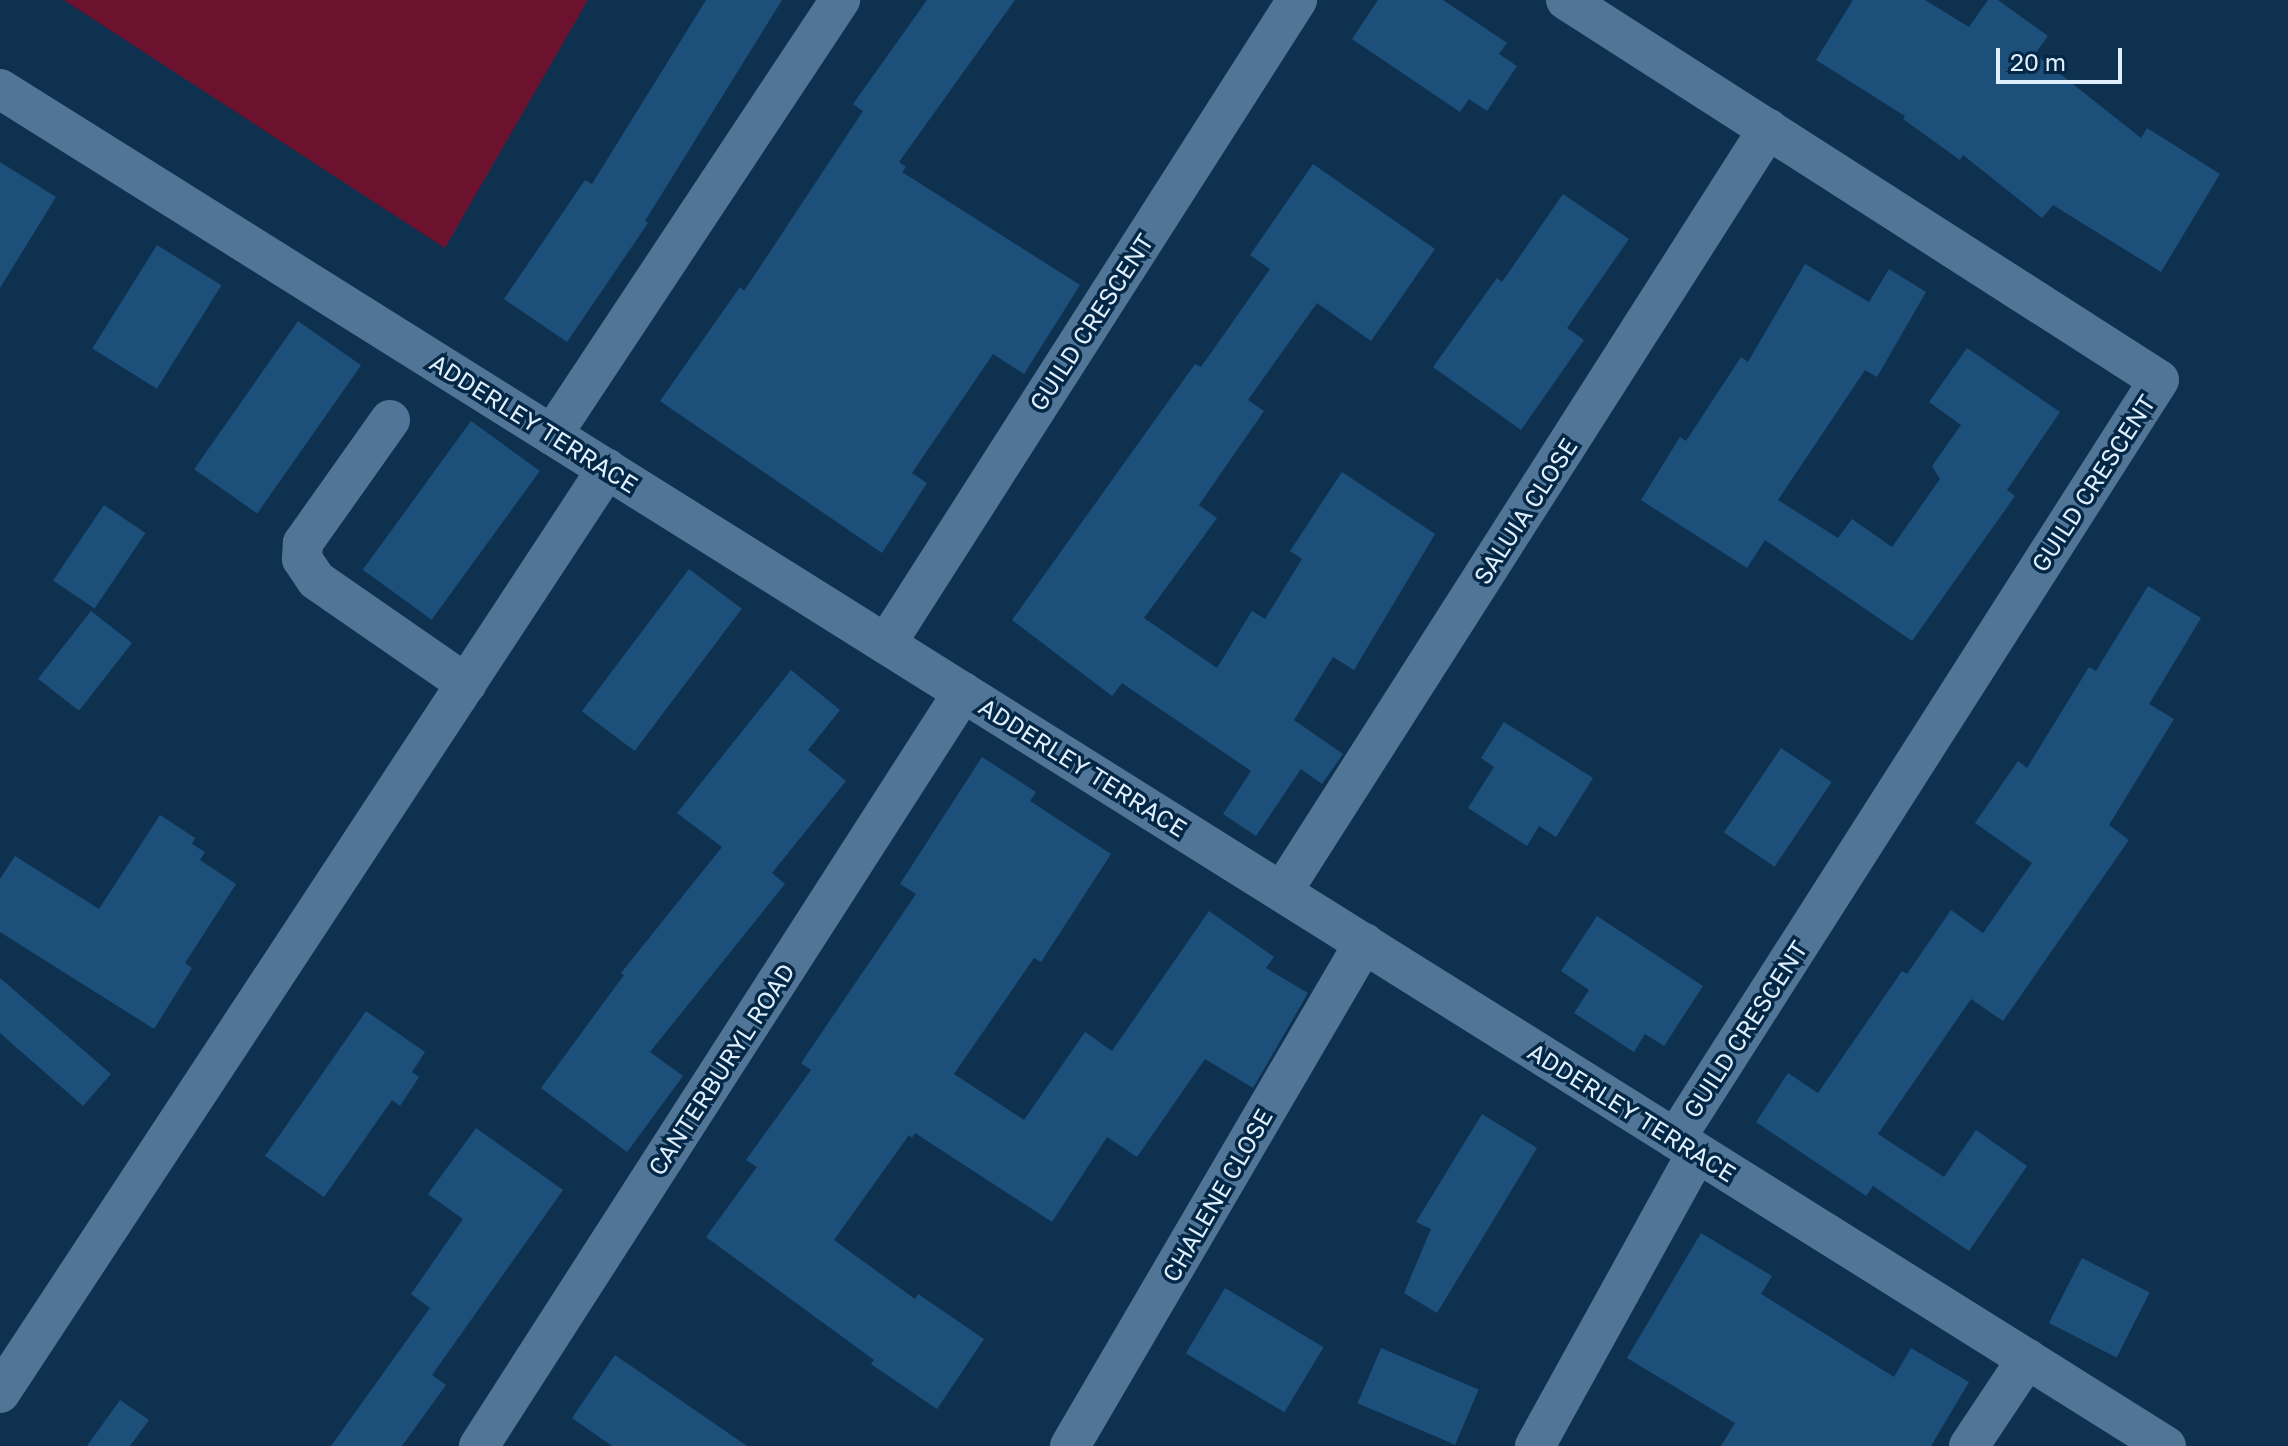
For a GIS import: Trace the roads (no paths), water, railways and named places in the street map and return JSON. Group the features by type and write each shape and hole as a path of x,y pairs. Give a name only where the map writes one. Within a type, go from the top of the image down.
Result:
{"street":[{"path":"552,435 840,0"},
{"name":"GUILD CRESCENT","path":"886,644 1297,0"},
{"name":"GUILD CRESCENT","path":"1566,0 2159,380 1686,1146"},
{"name":"ADDERLEY TERRACE","path":"0,89 2166,1446"},
{"name":"SALUIA CLOSE","path":"1282,892 1768,129"},
{"path":"390,420 303,543 302,559 316,580 466,684"},
{"path":"0,1393 607,469"},
{"name":"CANTERBURYL ROAD","path":"492,1441 963,692"},
{"name":"CHALENE CLOSE","path":"1070,1446 1364,943"},
{"path":"1535,1446 1686,1146"},
{"path":"1969,1446 2027,1359"}]}
